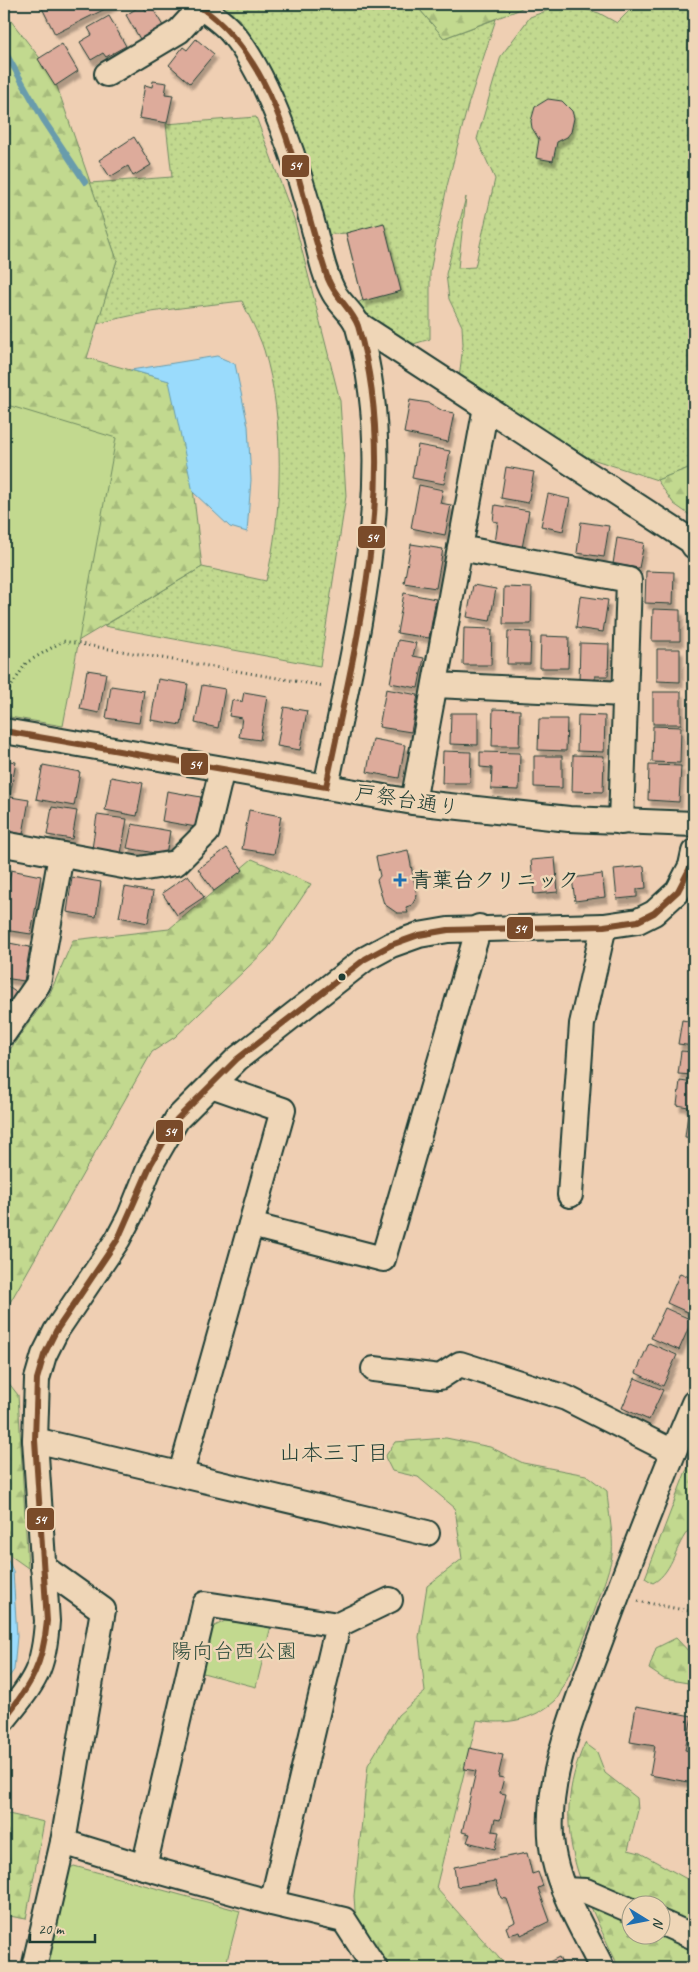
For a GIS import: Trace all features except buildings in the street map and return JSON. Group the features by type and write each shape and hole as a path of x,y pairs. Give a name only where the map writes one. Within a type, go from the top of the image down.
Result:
{"street":[{"path":"107,74 179,31 198,5 231,32 258,74 271,102 307,199 324,270 333,292 358,324 691,541 694,546"},
{"path":"326,787 369,549 376,481 373,401 358,324"},
{"path":"413,802 486,407"},
{"path":"460,548 629,580 621,822"},
{"path":"435,685 624,694"},
{"name":"戸祭台通り","path":"4,731 413,802 509,814 621,822 694,824"},
{"path":"4,844 139,869 176,863 207,832 222,769"},
{"path":"4,1718 32,1682 41,1665 47,1621 35,1440 37,1380 44,1355 56,1330 118,1239 130,1216 151,1164 177,1119 237,1059 365,959 419,935 448,930 604,926 638,921 661,907 678,891 686,878 694,852"},
{"path":"4,1033 38,984 62,854"},
{"path":"570,1195 582,1024 604,926"},
{"path":"251,1225 382,1259 478,928"},
{"path":"180,1473 284,1110 211,1085"},
{"path":"374,1369 440,1377 460,1364 566,1398 673,1452"},
{"path":"602,1968 564,1890 554,1857 550,1825 553,1788 582,1692 616,1597 694,1403"},
{"path":"35,1440 427,1533"},
{"path":"34,1968 63,1842 103,1610 43,1567"},
{"path":"144,1867 205,1604 338,1626 390,1600"},
{"path":"272,1903 338,1626"},
{"path":"63,1842 272,1903 344,1920 375,1968"},
{"path":"564,1890 586,1891 620,1906"},
{"path":"670,1926 694,1937"}],"path":[{"path":"4,698 26,663 63,641 345,690"},
{"path":"616,1597 694,1612"}],"green space":[{"path":"216,4 415,4 444,38 496,19 468,105 447,186 430,272 430,339 410,345 374,322 354,305 363,300 346,233 326,235 272,82 239,19"},
{"path":"415,4 529,4 516,11 444,38"},
{"path":"565,4 599,13 617,23 636,4 683,4 694,16 694,466 657,480 589,458 459,379 463,345 462,326 449,299 446,274 466,197 458,268 475,267 495,179 477,139 501,56 530,17"},
{"path":"4,12 53,75 117,260 87,358 181,384 202,567 26,672 4,670"},
{"path":"256,117 294,219 340,401 346,496 320,666 104,626 202,567 266,581 276,526 279,466 276,405 271,377 259,338 242,301 151,312 97,324 117,260 90,183 172,177 166,124"},
{"path":"4,404 116,438 63,726 4,716"},
{"path":"694,466 694,518 674,504 657,480"},
{"path":"252,859 311,884 268,948 175,1037 152,1052 4,1313 4,1058 50,993 73,940 169,929"},
{"path":"4,1377 18,1395 28,1568 4,1551"},
{"path":"446,1438 490,1447 523,1463 586,1475 607,1491 612,1555 610,1566 587,1631 568,1677 555,1701 537,1713 518,1720 498,1722 477,1720 436,1888 508,1968 383,1968 357,1938 354,1896 368,1765 398,1715 425,1692 419,1637 427,1586 462,1559 455,1508 418,1477 392,1471 385,1457 395,1442"},
{"path":"694,1460 694,1525 683,1539 666,1571 653,1583 645,1578 686,1471"},
{"name":"陽向台西公園","path":"225,1621 271,1626 256,1687 199,1672 209,1629"},
{"path":"676,1638 694,1657 694,1684 664,1679 649,1669 656,1648"},
{"path":"585,1743 597,1752 605,1773 637,1798 638,1810 628,1850 640,1853 694,1883 694,1968 619,1968 582,1885 574,1858 570,1831 569,1803 574,1774"},
{"path":"4,1813 44,1822 26,1919 4,1915"},
{"path":"74,1866 240,1911 225,1968 52,1968 47,1961 61,1873"}],"water":[{"path":"217,356 235,364 248,426 251,480 247,532 230,527 193,492 169,381 131,370"},
{"path":"4,1551 13,1571 17,1636 14,1670 4,1684"}],"waterway":[{"path":"4,50 43,119 85,182"}],"transit line":[{"name":"54","path":"4,731 326,787 350,674 370,557 375,498 376,440 370,382 356,320 335,292 328,279 295,166 269,93 250,59 226,29 196,4"},
{"name":"54","path":"4,1719 22,1696 34,1674 42,1650 47,1621 35,1440 37,1379 44,1355 56,1331 118,1239 151,1164 177,1119 237,1059 365,959 391,945 419,935 448,930 604,926 638,921 654,913 678,891 691,866 694,852"}],"place":[{"name":"青葉台クリニック","path":"400,880"}],"district":[{"name":"山本三丁目","path":"334,1452"}]}
